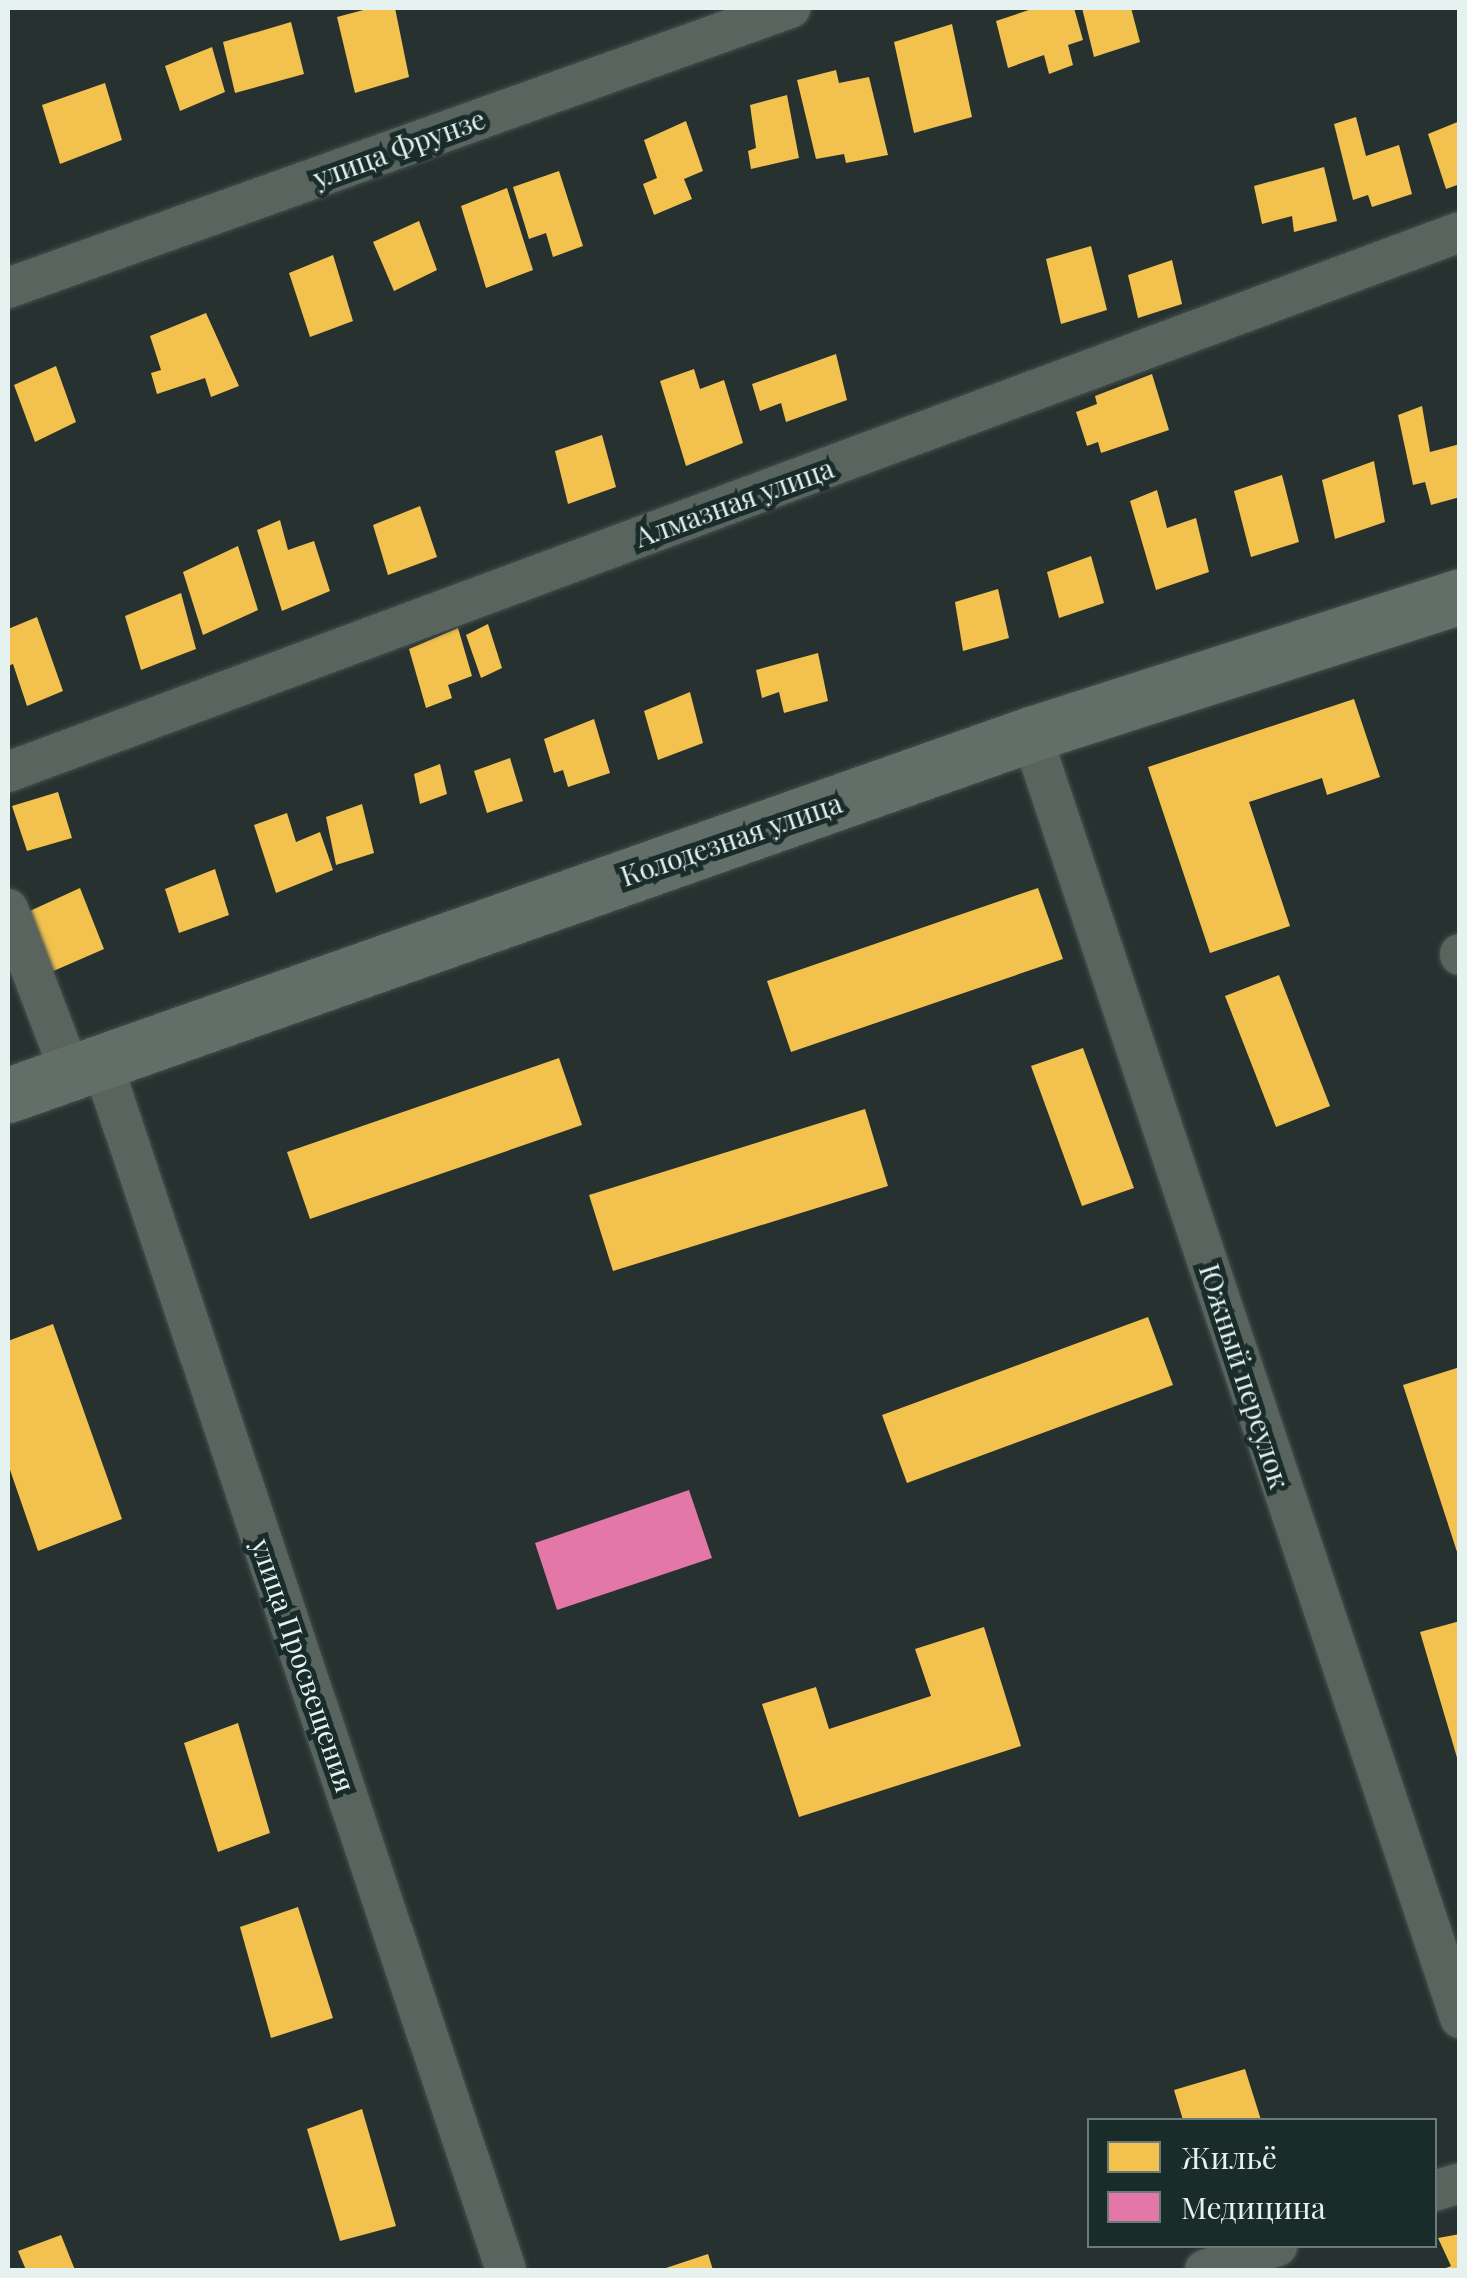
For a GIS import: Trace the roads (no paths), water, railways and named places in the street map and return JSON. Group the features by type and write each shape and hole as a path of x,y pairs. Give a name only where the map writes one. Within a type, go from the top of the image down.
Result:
{"main road":[{"name":"Колодезная улица","path":"8,1094 1031,734 1460,596"}],"street":[{"name":"улица Фрунзе","path":"8,288 790,8"},
{"name":"Алмазная улица","path":"8,772 1460,232"},
{"name":"Южный переулок","path":"1031,734 1460,2018"},
{"name":"улица Просвещения","path":"8,909 86,1065 506,2270"},
{"path":"1204,2270 1271,2248"}]}
